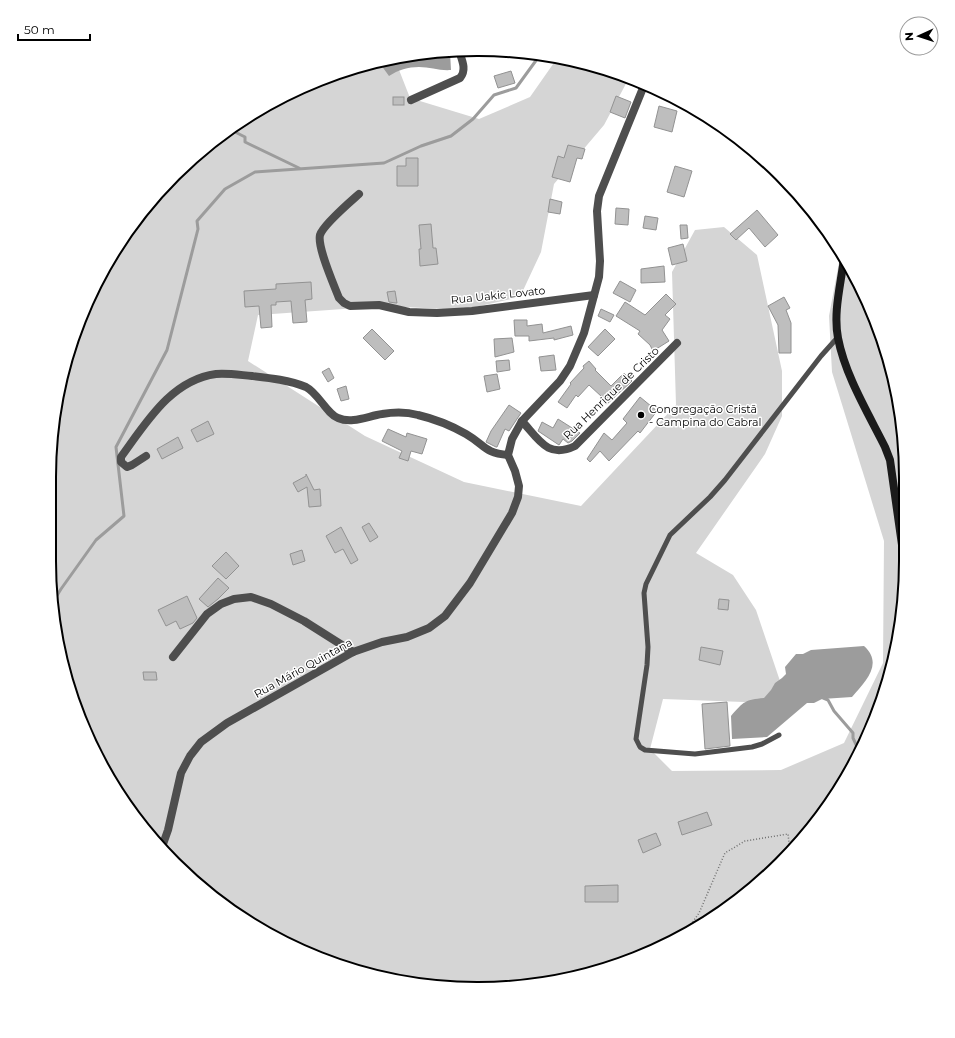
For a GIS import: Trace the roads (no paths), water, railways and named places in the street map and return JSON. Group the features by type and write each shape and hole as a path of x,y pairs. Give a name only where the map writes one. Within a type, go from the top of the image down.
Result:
{"street":[{"path":"411,100 460,78 464,70 460,57"},
{"path":"146,456 132,465 127,466 121,462 121,457 152,415 167,398 180,388 198,379 216,374 233,374 277,379 307,388 319,398 336,418 343,420 352,420 382,414 402,413 419,415 449,425 495,454 508,455 512,439 522,421 560,381 570,366 584,333 599,277 600,261 597,211 599,196 643,90"},
{"name":"Rua Uakic Lovato","path":"358,194 326,226 320,234 319,240 339,298 350,306 379,305 409,312 472,311 594,295"},
{"path":"843,267 837,317 838,337 844,361 890,460 899,530"},
{"name":"Rua Henrique de Cristo","path":"522,421 545,446 555,451 565,451 575,446 677,344"},
{"name":"Rua Mário Quintana","path":"164,841 181,773 190,756 201,742 227,723 353,652 382,642 407,637 429,628 446,616 470,583 512,513 518,497 519,486 515,471 508,455"},
{"path":"173,657 208,614 221,604 234,599 251,597 271,604 304,621 353,652"}],"lane":[{"path":"779,735 762,744 752,747 695,754 645,750 640,747 636,739 647,665 648,647 644,593 650,575 670,535 710,497 725,480 821,356 838,337"}],"waterway":[{"path":"58,594 96,540 124,516 116,447 167,350 198,229 197,221 225,189 255,172 384,163 421,146 451,136 473,119 494,95 516,88 536,60"},
{"path":"236,132 245,137 245,142 299,168"},
{"path":"821,697 828,700 834,711 853,733 853,738 857,746"}],"place":[{"name":"Congregação Cristã - Campina do Cabral","path":"641,415"}]}
